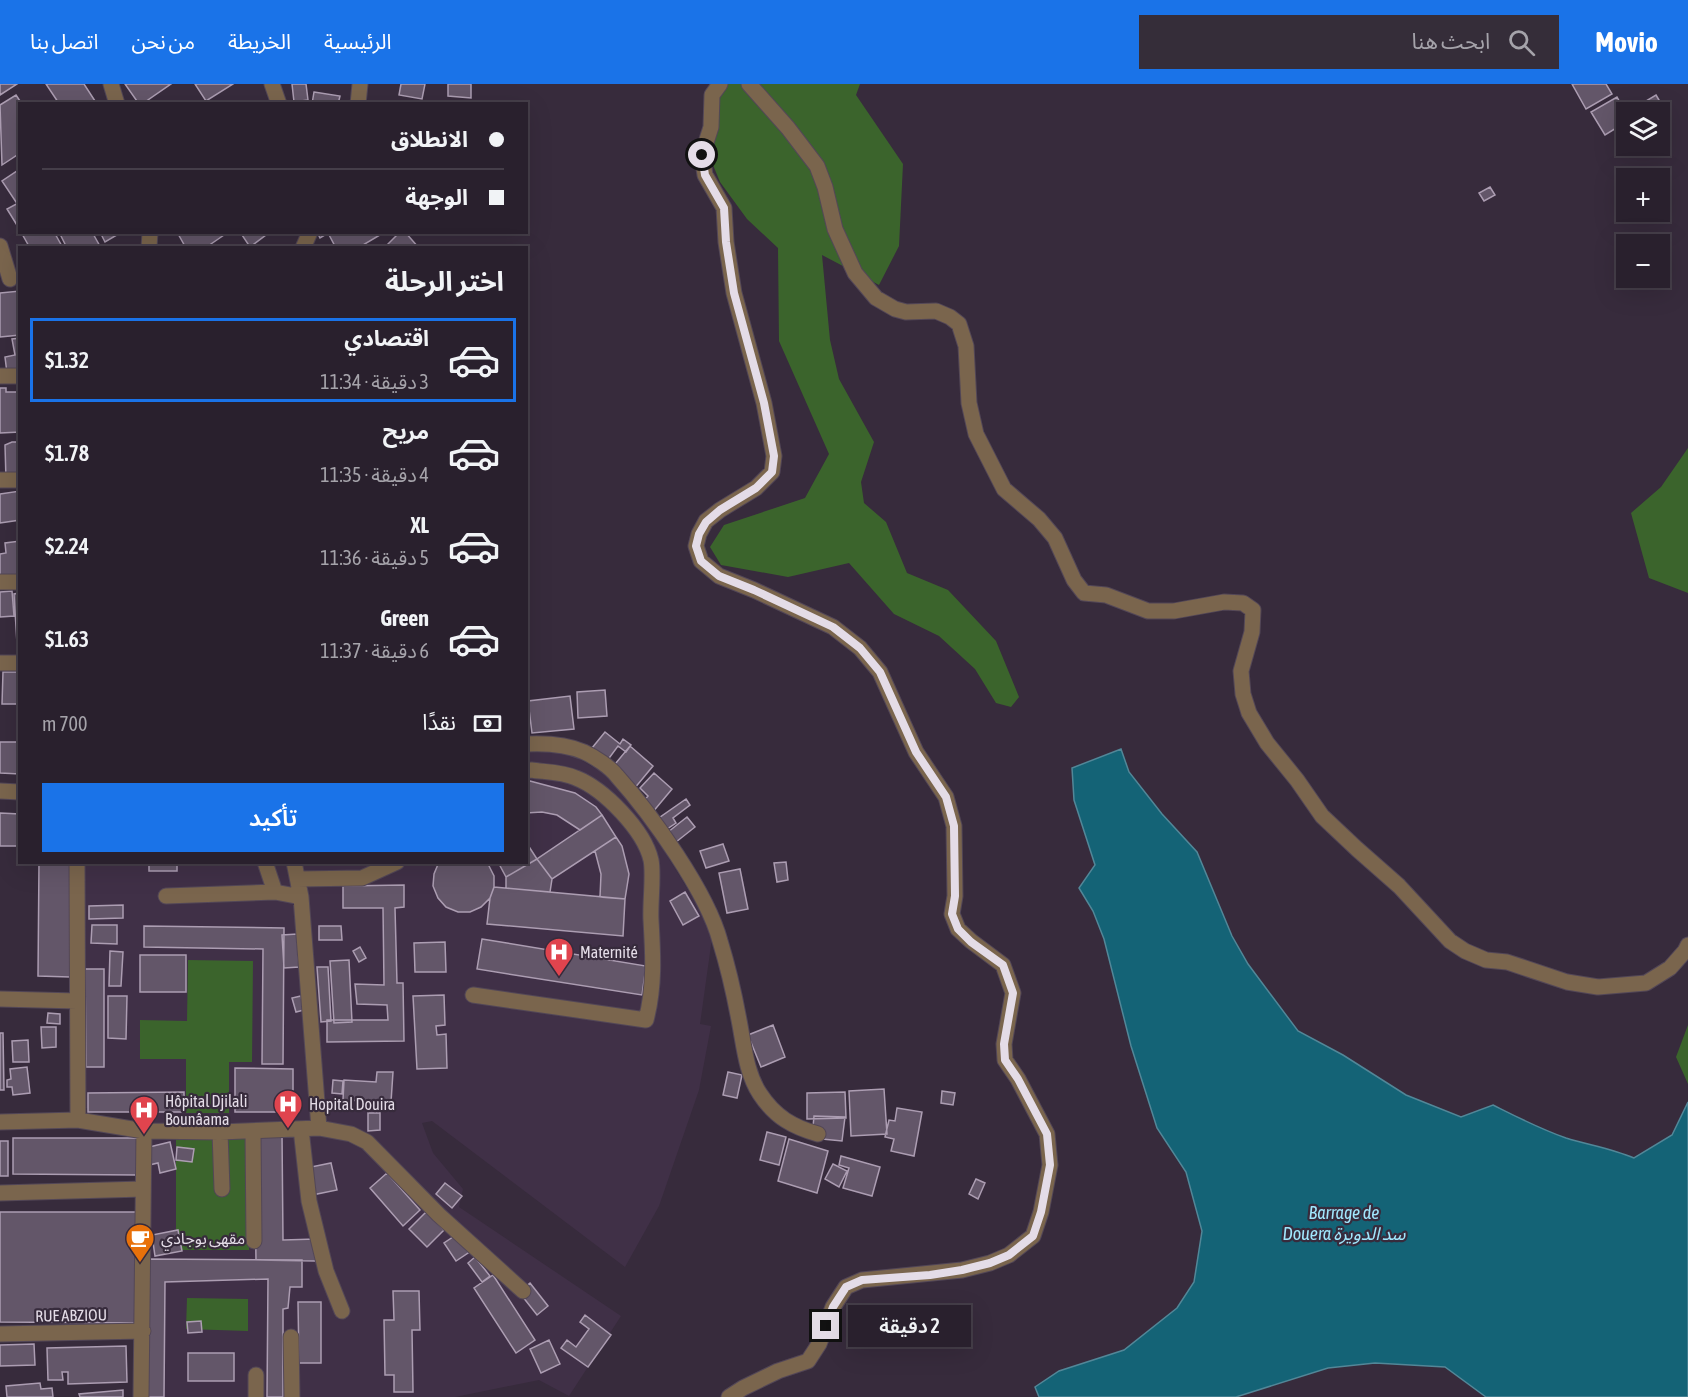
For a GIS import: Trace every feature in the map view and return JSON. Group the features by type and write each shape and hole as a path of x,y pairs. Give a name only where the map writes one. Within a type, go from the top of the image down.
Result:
{"street":[{"path":"111,84 116,102"},
{"path":"272,84 278,102"},
{"path":"358,102 360,84"},
{"path":"720,84 712,95 711,127 702,155 705,175 724,208 726,242 734,293 764,403 774,456 772,472 756,488 720,510 706,522 699,534 696,546 701,561 719,576 764,594 833,627 860,648 880,672 916,752 946,797 954,826 955,896 952,914 958,929 971,942 1003,965 1013,993 1004,1044 1005,1060 1018,1079 1047,1134 1050,1165 1041,1212 1033,1236 1009,1255 990,1263 962,1270 862,1280 846,1287 833,1307 819,1344 808,1361 778,1371 729,1397"},
{"path":"749,84 788,128 816,166 825,187 835,229 855,273 876,298 895,309 906,312 936,311 959,324 966,346 969,403 976,434 1004,489 1039,519 1054,538 1074,580 1084,593 1107,595 1148,611 1174,611 1224,602 1243,603 1253,610 1252,632 1241,671 1243,694 1249,713 1267,743 1323,816 1400,886 1450,941 1465,951 1486,960 1508,962 1567,982 1598,987 1646,983 1670,968 1688,945"},
{"path":"0,246 10,279"},
{"path":"0,376 18,376"},
{"path":"0,480 18,480"},
{"path":"0,582 18,582"},
{"path":"0,663 18,663"},
{"path":"528,744 551,743 585,752 616,774 645,810 674,851 704,902 719,937 734,996 748,1068 759,1093 774,1111 796,1127 818,1134"},
{"path":"473,995 646,1020 649,1012 654,971 651,860 635,826 606,796 576,778 528,771"},
{"path":"0,791 18,792"},
{"path":"76,864 78,1120"},
{"path":"266,864 275,892"},
{"path":"294,864 301,897 319,1128"},
{"path":"298,879 362,878 393,864"},
{"path":"166,896 275,892 301,897"},
{"path":"0,999 77,1001"},
{"path":"0,1122 78,1120 144,1131 220,1132 319,1128 351,1134 367,1142 439,1215 523,1291"},
{"path":"301,1129 309,1201 326,1271 342,1311"},
{"path":"141,1397 144,1131"},
{"path":"253,1131 254,1241"},
{"path":"220,1132 222,1189"},
{"path":"0,1193 143,1189"},
{"name":"RUE ABZIOU","path":"0,1334 143,1331"},
{"path":"291,1337 292,1397"},
{"path":"256,1375 256,1397"}],"shaded area":[{"name":"Hopital Douira","path":"528,749 548,749 574,756 600,771 622,790 643,816 713,931 700,1024 711,1026 699,1090 659,1206 625,1267 432,1121 422,1123 433,1153 463,1189 459,1207 621,1316 569,1396 539,1380 455,1397 150,1397 151,1111 84,1108 84,864 528,864"}],"green space":[{"path":"709,84 860,84 856,95 903,164 899,246 879,285 822,255 830,340 839,379 874,442 861,482 864,503 886,522 907,573 948,590 996,641 1019,697 1011,707 996,703 975,669 939,636 894,614 849,563 788,577 721,565 710,547 724,525 805,498 829,454 779,341 778,248 747,219 720,182 713,165 716,111"},
{"path":"1688,448 1688,593 1649,578 1631,513 1661,487"},
{"path":"188,960 253,961 252,1062 229,1062 229,1113 186,1113 186,1059 140,1059 140,1020 187,1021"},
{"path":"1688,1025 1688,1084 1676,1057"},
{"path":"176,1135 249,1135 249,1250 176,1250"},
{"path":"187,1298 248,1299 248,1331 186,1329"}],"water":[{"name":"Barrage de Douera سد الدويرة","path":"1121,749 1129,772 1162,814 1197,852 1232,936 1248,964 1298,1031 1343,1055 1406,1095 1461,1117 1493,1105 1556,1134 1634,1158 1672,1135 1688,1102 1688,1397 1486,1397 1445,1367 1375,1363 1328,1368 1236,1397 1039,1397 1035,1387 1059,1371 1124,1350 1177,1308 1194,1282 1202,1231 1186,1172 1157,1128 1131,1046 1104,939 1093,911 1079,888 1095,865 1074,800 1072,768"}],"building":[{"path":"0,84 17,84 0,95"},
{"path":"46,84 84,84 96,102 58,102"},
{"path":"125,84 171,84 145,102 138,102"},
{"path":"195,84 233,84 206,101"},
{"path":"292,84 306,84 308,100 294,102"},
{"path":"401,84 425,84 422,99 399,95"},
{"path":"448,84 471,84 471,98 448,96"},
{"path":"1572,84 1606,84 1612,94 1586,109"},
{"path":"314,92 340,96 338,102 312,102"},
{"path":"16,95 21,102 18,102 18,154 2,165 0,105"},
{"path":"1656,95 1660,102 1644,102"},
{"path":"1617,97 1620,102 1616,102 1616,128 1605,135 1591,112"},
{"path":"18,170 18,201 16,202 2,181"},
{"path":"1490,187 1495,195 1484,201 1479,193"},
{"path":"18,203 18,227 7,209"},
{"path":"22,234 55,234 62,246 29,246"},
{"path":"60,234 93,234 100,246 66,246"},
{"path":"101,234 119,234 105,242"},
{"path":"178,234 226,234 208,246 185,246"},
{"path":"241,234 267,234 251,246"},
{"path":"329,234 382,234 361,246 335,246"},
{"path":"398,234 407,234 417,246 386,246"},
{"path":"18,291 18,335 0,337 0,293"},
{"path":"18,338 18,372 7,373 5,357 15,355 12,339"},
{"path":"0,388 6,388 6,392 18,392 18,432 0,433"},
{"path":"18,442 18,480 6,480 5,445"},
{"path":"18,491 18,520 0,523 0,494"},
{"path":"18,541 18,575 0,577 0,554 6,553 5,543"},
{"path":"12,591 14,616 0,617 0,592"},
{"path":"18,593 18,660 14,594"},
{"path":"3,672 18,672 18,704 2,704"},
{"path":"605,690 607,716 578,718 577,692"},
{"path":"570,696 574,729 532,733 528,701"},
{"path":"605,732 620,744 623,739 631,745 626,752 618,746 607,761 592,748"},
{"path":"0,742 18,742 18,774 0,773"},
{"path":"630,746 653,766 634,789 611,769"},
{"path":"654,773 672,789 652,813 641,804 648,796 640,788"},
{"path":"528,782 575,793 596,807 602,815 580,830 557,815 542,812 528,813"},
{"path":"686,799 690,805 673,818 676,823 664,831 656,820"},
{"path":"0,813 18,814 18,846 0,846"},
{"path":"602,815 616,837 552,879 537,859"},
{"path":"687,817 695,827 676,842 668,832"},
{"path":"616,837 622,846 629,874 625,899 600,897 601,874 595,851"},
{"path":"723,844 729,861 706,868 700,851"},
{"path":"528,845 537,859 506,877 499,864 528,864"},
{"path":"537,859 552,879 550,892 506,888 506,877"},
{"path":"786,862 788,880 777,882 774,863"},
{"path":"39,864 70,864 70,977 38,976"},
{"path":"149,864 177,864 177,871 149,871"},
{"path":"438,864 488,864 494,876 494,887 490,898 481,907 470,912 458,912 446,907 438,898 433,886"},
{"path":"740,869 748,909 727,913 719,873"},
{"path":"404,885 404,907 395,908 397,983 403,983 404,1041 327,1042 327,1020 388,1020 387,1005 357,1004 355,984 384,985 383,908 343,908 343,886"},
{"path":"494,887 625,899 623,936 487,924 490,898"},
{"path":"685,892 699,916 683,925 670,901"},
{"path":"123,905 123,918 89,919 89,906"},
{"path":"92,925 117,925 117,944 91,943"},
{"path":"144,926 284,928 283,1064 262,1064 263,949 144,947"},
{"path":"319,926 341,926 342,940 319,940"},
{"path":"297,934 299,967 284,968 282,935"},
{"path":"482,939 646,966 642,995 477,969"},
{"path":"445,942 446,972 415,972 414,943"},
{"path":"360,947 366,958 359,962 353,951"},
{"path":"110,951 123,952 121,986 109,986"},
{"path":"140,955 186,955 186,992 140,992"},
{"path":"349,960 352,1022 334,1023 330,961"},
{"path":"317,967 328,967 331,1021 321,1022"},
{"path":"85,969 104,969 104,1067 86,1067"},
{"path":"444,995 445,1025 436,1026 437,1035 446,1034 447,1068 417,1069 413,996"},
{"path":"108,996 127,996 126,1039 108,1038"},
{"path":"301,996 304,1010 296,1012 292,998"},
{"path":"48,1013 60,1014 60,1024 47,1023"},
{"path":"773,1025 785,1057 761,1067 748,1035"},
{"path":"41,1027 56,1027 56,1047 42,1048"},
{"path":"0,1033 3,1033 4,1090 0,1090"},
{"path":"28,1040 29,1062 13,1062 12,1041"},
{"path":"27,1067 30,1093 13,1095 12,1087 7,1087 7,1080 11,1079 10,1069"},
{"path":"235,1068 293,1069 293,1112 235,1112"},
{"path":"377,1072 393,1072 391,1102 343,1100 344,1080 376,1082"},
{"path":"728,1072 742,1075 737,1098 723,1095"},
{"path":"333,1080 343,1081 342,1094 332,1093"},
{"path":"884,1089 887,1134 851,1136 849,1091"},
{"path":"942,1091 955,1093 953,1105 941,1103"},
{"path":"184,1092 184,1112 88,1112 88,1093"},
{"path":"845,1092 846,1118 807,1119 807,1093"},
{"path":"897,1108 922,1112 914,1156 891,1151 894,1139 885,1137 889,1120 895,1121"},
{"path":"368,1113 380,1113 380,1130 368,1131"},
{"path":"814,1116 845,1117 842,1141 812,1138"},
{"path":"767,1132 786,1137 779,1165 760,1160"},
{"path":"254,1134 282,1134 283,1240 316,1239 316,1261 256,1260"},
{"path":"13,1138 137,1138 137,1175 13,1174"},
{"path":"789,1139 828,1151 817,1193 778,1181"},
{"path":"0,1141 8,1141 8,1176 0,1176"},
{"path":"170,1142 176,1169 160,1173 158,1163 149,1165 145,1148"},
{"path":"177,1147 194,1149 192,1162 176,1160"},
{"path":"841,1156 880,1167 872,1196 843,1188 849,1168 839,1165"},
{"path":"331,1163 337,1190 312,1195 306,1168"},
{"path":"833,1164 847,1171 839,1187 825,1179"},
{"path":"387,1173 420,1210 403,1226 370,1188"},
{"path":"976,1179 985,1183 978,1199 969,1194"},
{"path":"445,1183 462,1196 452,1208 436,1194"},
{"path":"0,1212 136,1212 136,1323 0,1322"},
{"path":"426,1212 444,1230 427,1247 409,1229"},
{"path":"178,1230 182,1251 155,1256 152,1235"},
{"path":"459,1233 471,1251 456,1261 444,1243"},
{"path":"475,1257 490,1276 482,1282 468,1263"},
{"path":"147,1259 302,1260 302,1287 290,1287 288,1308 283,1309 283,1397 267,1397 268,1279 165,1282 164,1397 146,1397"},
{"path":"493,1275 535,1340 516,1353 474,1288"},
{"path":"530,1283 548,1306 537,1315 519,1292"},
{"path":"393,1291 419,1291 420,1330 412,1330 413,1392 394,1392 394,1375 385,1375 384,1320 394,1320"},
{"path":"298,1302 321,1302 321,1363 299,1363"},
{"path":"585,1315 611,1335 588,1367 561,1348 567,1340 576,1347 589,1329 580,1322"},
{"path":"201,1321 202,1332 188,1333 187,1322"},
{"path":"549,1340 560,1364 541,1373 530,1349"},
{"path":"34,1344 35,1365 0,1366 0,1345"},
{"path":"126,1346 127,1382 68,1384 68,1372 62,1372 63,1380 48,1380 47,1348"},
{"path":"188,1353 234,1353 234,1381 188,1381"},
{"path":"40,1383 41,1389 52,1388 53,1397 7,1397 6,1386"},
{"path":"123,1390 123,1397 80,1397 79,1394"}],"place":[{"name":"Maternité","path":"559,978"},
{"name":"Hopital Douira","path":"288,1130"},
{"name":"Hôpital Djilali Bounâama","path":"144,1136"},
{"name":"مقهى بوجادي","path":"140,1264"}],"route":[{"path":"702,155 705,175 724,208 726,242 734,293 764,403 774,456 772,472 756,488 720,510 706,522 699,534 696,546 701,561 719,576 833,627 860,648 880,672 916,752 946,797 954,826 956,863 952,914 958,929 971,942 1003,965 1013,993 1004,1044 1005,1060 1018,1079 1047,1134 1050,1165 1041,1212 1033,1236 1009,1255 990,1263 930,1275 862,1280 846,1287 833,1307 826,1326"}]}
